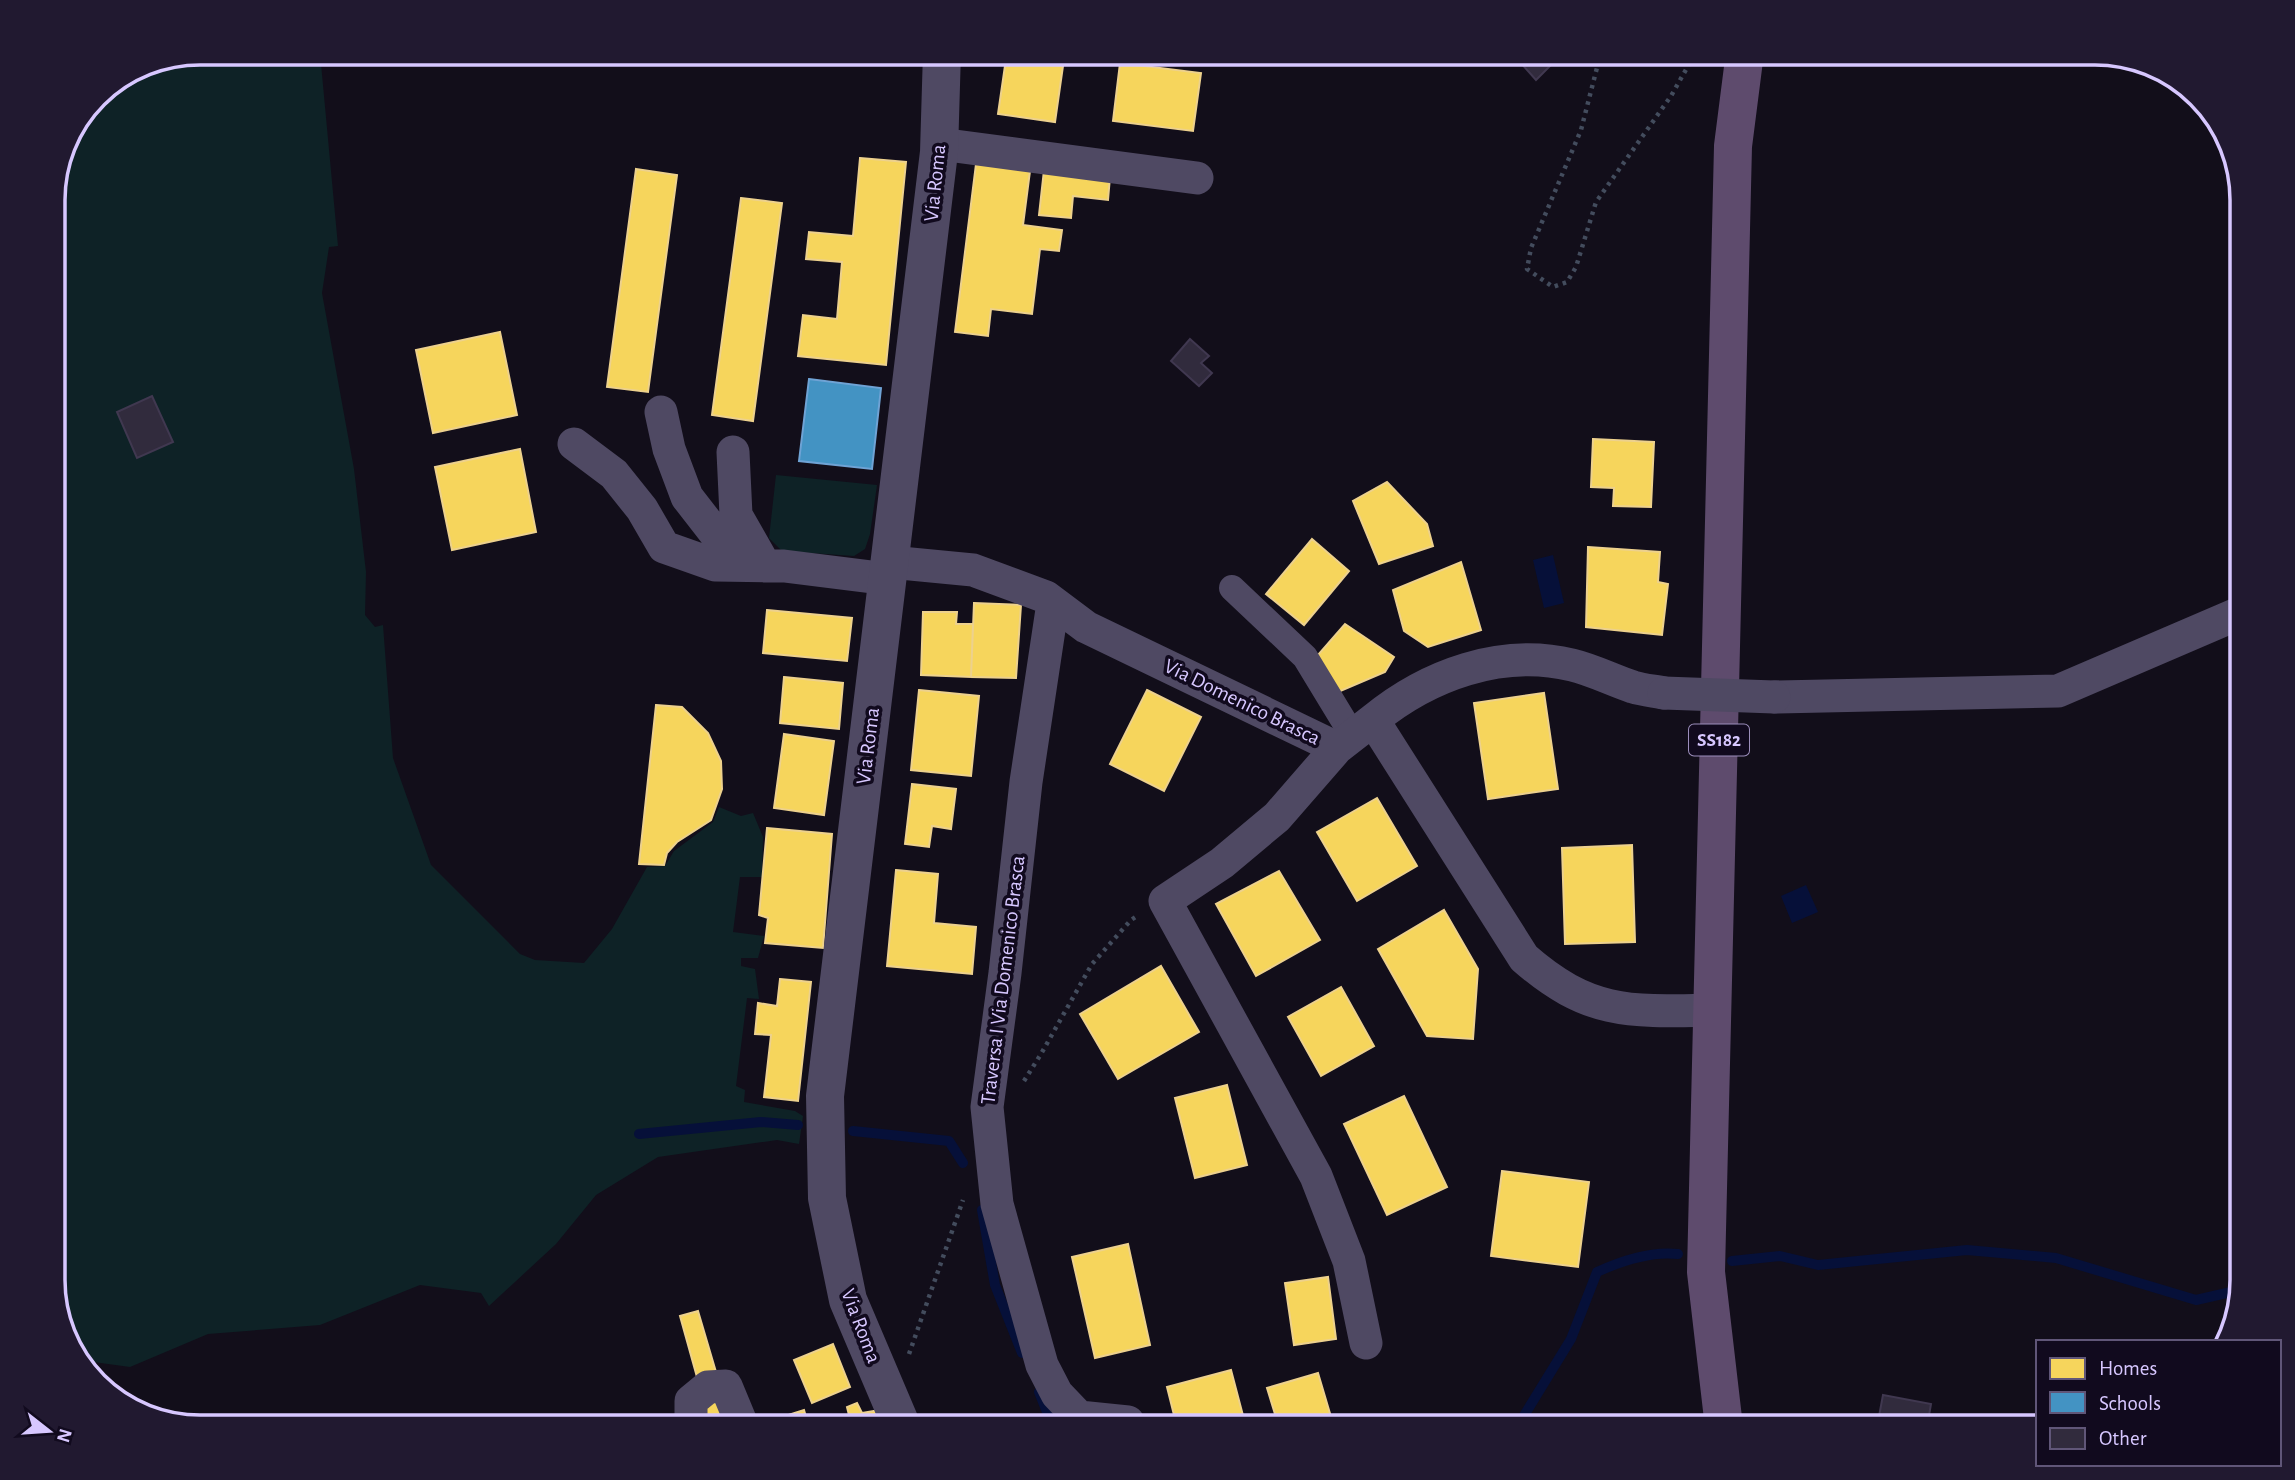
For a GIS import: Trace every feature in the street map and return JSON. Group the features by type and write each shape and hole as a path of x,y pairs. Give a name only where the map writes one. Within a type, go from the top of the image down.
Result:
{"main road":[{"name":"SS182","path":"1723,1415 1706,1272 1733,146 1743,65"}],"street":[{"name":"Via Roma","path":"897,1415 848,1300 827,1198 825,1096 940,144 942,65"},
{"path":"940,144 1197,178"},
{"path":"661,412 668,449 687,496 753,565"},
{"name":"Via Domenico Brasca","path":"574,444 614,474 642,509 664,547 715,565 973,570 1046,597 1086,627 1354,735"},
{"path":"733,453 736,515 753,565"},
{"path":"1232,588 1305,657 1354,735 1524,958 1543,975 1569,991 1606,1006 1645,1012 1713,1010"},
{"name":"Traversa I Via Domenico Brasca","path":"1054,603 1026,782 987,1107 997,1204 1042,1365 1057,1394 1077,1415"},
{"path":"1366,1343 1349,1261 1316,1176 1166,901 1222,863 1277,817 1354,735 1396,701 1429,683 1487,663 1532,659 1572,665 1634,687 1664,693 1774,697 2058,691 2230,617"},
{"path":"691,1415 691,1401 708,1387 726,1386 738,1415"}],"path":[{"path":"1598,65 1581,130 1531,248 1527,269 1553,287 1567,282 1576,267 1596,202 1671,96 1689,65"},
{"path":"909,1356 921,1319"}],"green space":[{"path":"321,65 338,246 329,247 322,293 354,469 366,572 365,615 375,627 383,625 393,758 431,865 520,954 535,960 584,963 612,929 647,867 665,866 674,851 713,822 719,807 741,816 753,813 763,837 762,877 740,877 733,932 764,936 758,958 741,958 741,966 755,969 759,999 747,998 736,1086 745,1090 744,1102 795,1111 803,1116 799,1144 777,1140 658,1157 596,1195 556,1244 489,1306 481,1293 420,1285 320,1325 208,1334 130,1367 93,1362 75,1332 67,1307 65,1289 67,173 79,140 104,104 132,83 148,75 182,66"},
{"path":"776,475 877,485 870,534 865,549 854,556 782,551 769,538"}],"shaded area":[{"path":"1553,555 1564,603 1544,608 1533,560"},
{"path":"1806,885 1818,912 1792,923 1781,896"}],"building: Homes":[{"path":"1005,65 1063,65 1055,122 998,114"},
{"path":"1120,65 1201,73 1193,131 1113,121"},
{"path":"860,158 906,162 886,365 798,356 803,315 837,319 842,262 806,259 809,232 853,236"},
{"path":"976,164 1030,171 1023,225 1062,230 1059,251 1040,249 1032,314 991,309 988,336 955,332"},
{"path":"636,169 677,175 648,392 607,387"},
{"path":"1044,170 1110,177 1108,200 1073,196 1071,218 1039,215"},
{"path":"741,198 782,203 753,421 712,415"},
{"path":"500,332 517,415 433,433 416,350"},
{"path":"1593,439 1654,442 1651,507 1613,506 1614,488 1591,487"},
{"path":"520,449 536,532 452,550 435,467"},
{"path":"1387,482 1427,524 1433,546 1379,564 1353,501"},
{"path":"1312,539 1349,571 1304,625 1266,594"},
{"path":"1588,547 1660,552 1658,582 1668,584 1662,635 1586,627"},
{"path":"1461,562 1481,630 1428,647 1404,631 1393,590"},
{"path":"974,603 1021,605 1016,678 971,677"},
{"path":"767,610 852,618 847,661 763,653"},
{"path":"923,612 957,612 956,624 973,624 971,677 921,675"},
{"path":"1345,624 1394,657 1385,672 1338,692 1317,656"},
{"path":"784,677 843,683 839,729 780,723"},
{"path":"919,690 979,696 971,776 911,770"},
{"path":"1147,690 1201,717 1164,791 1110,764"},
{"path":"1544,693 1558,789 1488,799 1474,703"},
{"path":"656,705 682,707 708,733 721,761 722,789 711,820 677,842 667,853 664,865 639,864"},
{"path":"784,734 834,741 824,815 774,808"},
{"path":"912,784 956,789 951,829 932,826 929,847 905,844"},
{"path":"1377,798 1417,866 1357,901 1317,832"},
{"path":"767,828 832,834 823,948 765,943 768,918 759,915"},
{"path":"1632,845 1635,942 1565,944 1562,848"},
{"path":"896,870 938,874 934,923 976,927 972,974 887,966"},
{"path":"1279,871 1320,940 1256,976 1216,904"},
{"path":"1444,910 1478,969 1473,1039 1427,1036 1378,949"},
{"path":"1161,966 1199,1032 1118,1079 1080,1014"},
{"path":"780,979 811,982 798,1101 764,1097 771,1035 755,1034 758,1003 777,1006"},
{"path":"1341,987 1374,1046 1321,1076 1288,1017"},
{"path":"1227,1085 1247,1165 1195,1178 1175,1098"},
{"path":"1404,1096 1447,1187 1387,1215 1344,1124"},
{"path":"1502,1171 1589,1182 1578,1267 1491,1256"},
{"path":"1128,1244 1150,1345 1095,1358 1072,1257"},
{"path":"1328,1277 1336,1339 1294,1345 1285,1283"},
{"path":"698,1311 716,1372 697,1377 680,1316"},
{"path":"833,1344 850,1387 812,1403 794,1360"},
{"path":"1231,1370 1243,1415 1174,1415 1167,1387"},
{"path":"1318,1373 1330,1415 1275,1415 1267,1388"},
{"path":"708,1394 726,1415 701,1415"},
{"path":"857,1403 862,1413 879,1410 882,1415 849,1415 847,1407"},
{"path":"804,1410 805,1415 788,1415"}],"building: Schools":[{"path":"809,379 881,388 872,469 799,461"}],"building: Other":[{"path":"1523,65 1551,65 1536,80"},
{"path":"1190,339 1209,356 1201,363 1212,373 1199,386 1171,361"},
{"path":"152,396 173,442 137,458 117,412"},
{"path":"1883,1395 1931,1404 1929,1415 1879,1415"}],"waterway":[{"path":"639,1134 761,1122 798,1125"},
{"path":"853,1131 949,1141 963,1163"},
{"path":"982,1210 995,1285 1022,1353"},
{"path":"1732,1261 1780,1256 1818,1265 1967,1250 2056,1258 2196,1300 2229,1292"},
{"path":"1524,1415 1571,1339 1597,1272 1637,1258 1678,1254"},
{"path":"1039,1392 1047,1412 1051,1415"}]}
